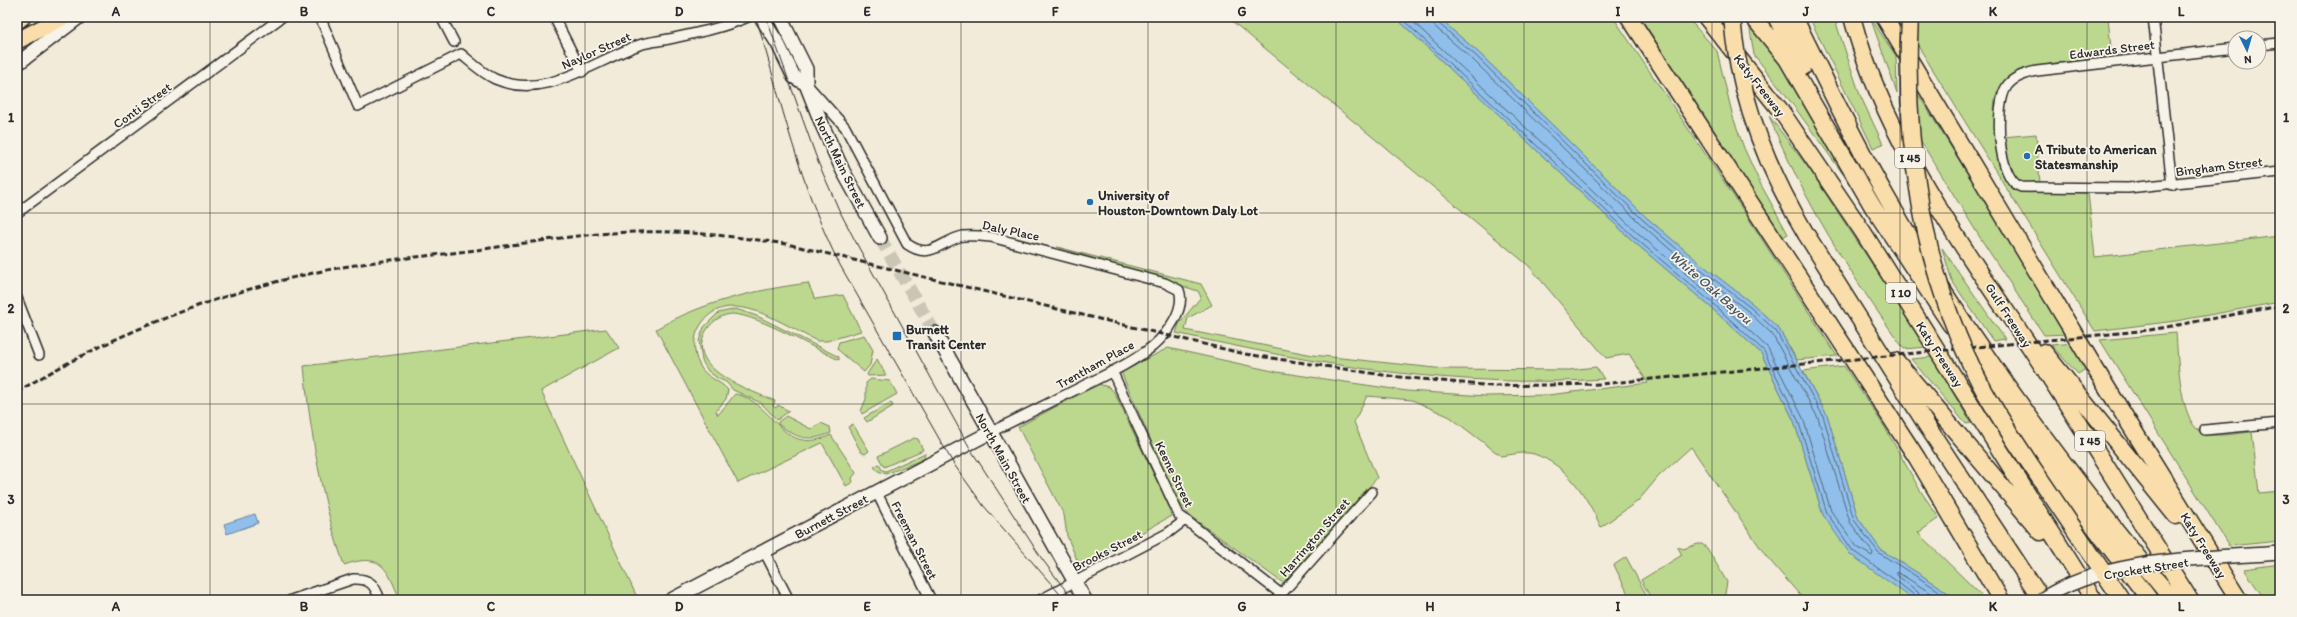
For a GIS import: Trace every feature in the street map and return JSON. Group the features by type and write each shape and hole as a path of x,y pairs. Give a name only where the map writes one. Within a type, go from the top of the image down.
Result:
{"highway":[{"path":"17,21 22,17"},
{"path":"17,40 63,17"},
{"path":"1620,17 1666,74"},
{"path":"1629,17 1917,458 1948,507 2001,600"},
{"path":"1732,17 1737,62 1751,116 1773,172 1806,234 1861,318 1927,426 2041,600"},
{"path":"1753,17 1774,41 1791,65 1873,207 1977,366 2050,470 2150,600"},
{"path":"1776,17 1818,96 1856,177"},
{"path":"1794,17 1886,197 1942,288 2057,453 2173,600"},
{"name":"Katy Freeway","path":"1884,17 2096,370 2239,600"},
{"path":"1910,17 1909,99 1918,186 1930,255 1944,299 1960,341 2001,419 2122,600"},
{"name":"Katy Freeway","path":"1708,18 1781,111 1863,232 1938,348 2094,600"},
{"name":"Gulf Freeway","path":"1853,20 1872,77 1922,182 2190,600"},
{"path":"1988,283 2126,452 2229,584"},
{"path":"1861,318 2078,576"}],"main road":[{"path":"17,64 79,17"},
{"name":"North Main Street","path":"762,17 778,44 794,77 806,84"},
{"name":"North Main Street","path":"780,17 806,69 806,84 843,171 880,238"},
{"name":"North Main Street","path":"935,334 1085,600"},
{"name":"Burnett Street","path":"671,600 876,491 991,432"},
{"name":"Crockett Street","path":"2041,600 2090,578 2132,567 2186,560 2280,553"},
{"name":"North Main Street","path":"1074,582 1081,600"}],"street":[{"name":"Conti Street","path":"17,213 282,17"},
{"name":"Naylor Street","path":"320,17 358,106 461,54 482,71 496,79 514,84 548,83 582,72 640,45 728,25 748,17"},
{"path":"441,17 454,42"},
{"path":"554,17 582,72"},
{"path":"2153,17 2172,185"},
{"path":"2267,44 2280,43"},
{"name":"Edwards Street","path":"2018,186 2012,181 2003,158 1999,125 2002,96 2008,85 2026,74 2158,56 2227,49"},
{"name":"Daly Place","path":"806,84 845,127 907,244 916,250 926,251 962,236 991,237 1165,283 1179,290"},
{"name":"Bingham Street","path":"2018,186 2087,188 2172,185 2280,172"},
{"name":"Trentham Place","path":"991,432 1112,372 1147,350 1162,335 1180,307 1181,301 1179,290"},
{"path":"17,298 39,355"},
{"name":"Keene Street","path":"1112,372 1178,515 1279,597"},
{"path":"2205,430 2280,423"},
{"name":"Freeman Street","path":"876,491 932,600"},
{"name":"Harrington Street","path":"1279,597 1372,492"},
{"name":"Brooks Street","path":"1040,600 1168,533 1185,520"},
{"path":"764,551 789,600"},
{"path":"291,600 353,579 368,580 376,590 380,600"}],"green space":[{"path":"1227,17 1395,17 1633,241 1707,304 1761,353 1794,421 1823,515 1893,583 1914,600 1804,600 1766,556 1691,447 1659,476 1638,501 1601,527 1589,504 1575,483 1557,466 1546,459 1530,453 1501,456 1450,417 1412,400 1367,396 1354,422 1377,478 1283,583 1190,516 1177,500 1121,372 1168,348 1277,372 1407,391 1486,396 1548,395 1648,383 1629,354 1606,358 1529,266"},
{"path":"1437,17 1613,17 1745,213 1837,356 1797,360 1779,329 1754,305 1701,264 1647,218 1478,52"},
{"path":"1640,17 1687,17 1717,51 1733,117 1744,148 1760,183 1788,234 1783,237"},
{"path":"1748,17 1760,29 1829,144 1843,174 1785,94 1754,55"},
{"path":"1809,17 1834,17 1860,95 1883,144 1873,148"},
{"path":"1870,17 1896,56 1897,93"},
{"path":"1917,17 2108,17 2112,59 2064,62 2030,69 2015,75 2004,83 1996,95 1994,111 1998,152 2001,166 2007,180 2017,190 2088,193 2095,257 2280,236 2280,302 2176,321 2095,331 1915,41"},
{"path":"1916,91 2068,334 2044,335 1979,236 1920,140"},
{"path":"1769,116 1810,170 1927,347 1904,349 1884,321 1829,237 1797,178"},
{"path":"2036,134 2040,183 2023,184 2012,176 2009,170 2003,137"},
{"path":"1057,247 1201,284 1212,305 1188,318 1185,330 1313,355 1445,369 1569,370 1596,367 1604,379 1496,381 1388,372 1281,355 1176,333 1179,324 1201,297 1198,291"},
{"path":"1942,248 2005,339 1993,341 1952,281"},
{"path":"808,283 815,299 843,295 861,331 827,341 817,341 757,311 740,307 725,308 711,313 700,326 695,340 697,360 705,373 728,390 726,399 716,411 718,415 735,394 749,399 760,407 789,434 800,439 814,440 831,435 856,473 852,478 853,482 846,486 822,443 738,483 656,329 692,311 729,298 768,289"},
{"path":"736,309 757,316 839,357 839,360 772,326 744,316 733,314 726,315 710,325 702,342 703,355 710,366 735,384 775,401 773,406 776,408 778,405 789,411 777,420 761,403 733,390 726,382 717,378 708,371 702,361 699,341 704,327 718,313"},
{"path":"606,329 619,348 541,391 636,595 627,600 400,600 387,571 375,562 367,560 344,565 323,492 313,441 304,366"},
{"path":"2176,333 2179,373 2185,406 2190,419 2197,429 2206,434 2223,435 2252,432 2259,493 2280,491 2280,541 2229,546 2100,340"},
{"path":"864,335 873,350 870,365 864,372 837,349 839,342"},
{"path":"2074,343 2089,367 2078,374 2051,345"},
{"path":"1932,357 1971,423 1966,424 1911,359"},
{"path":"877,359 886,375 868,376 867,374"},
{"path":"1844,366 1884,426 1920,490 1939,518 1918,533 1986,600 1957,600 1937,585 1881,550 1858,518 1827,415 1803,371"},
{"path":"871,379 890,381 897,394 862,414 861,411 866,399 866,383"},
{"path":"1098,384 1109,387 1114,392 1168,504 1171,516 1089,563 1080,562 1077,560 1067,536 1064,515 1018,427"},
{"path":"891,402 893,406 867,422 864,418"},
{"path":"786,416 811,429 821,423 830,427 831,433 816,438 803,438 797,436 778,424 778,422"},
{"path":"853,424 869,451 865,454 861,452 848,427"},
{"path":"914,438 918,439 923,450 884,467 878,456"},
{"path":"925,453 924,459 886,474 878,471 874,467 879,464 882,470 886,471"},
{"path":"1702,544 1707,548 1727,582 1724,600 1652,600 1641,580 1682,555 1677,546 1683,549"},
{"path":"1626,557 1649,600 1631,600 1614,565"},
{"path":"2280,564 2280,600 2265,600 2244,569"}],"water":[{"name":"White Oak Bayou","path":"1395,17 1437,17 1478,52 1647,218 1701,264 1754,305 1779,329 1827,415 1858,518 1881,550 1937,585 1957,600 1914,600 1850,554 1823,515 1794,421 1761,353 1707,304 1633,241"},
{"path":"255,514 258,523 227,534 224,524"}],"tunnel":[{"path":"880,238 935,333"}],"tram line":[{"path":"756,17 802,174 826,235 840,265 953,463 983,505 1065,600"},
{"path":"766,17 818,162 839,210 859,248 971,450 1042,559 1073,600"}],"railway":[{"path":"17,392 87,353 160,320 235,293 274,282 374,262 575,236 635,232 692,233 787,244 1245,354 1390,376 1492,386 1601,384 2150,330 2280,306"}],"place":[{"name":"A Tribute to American Statesmanship","path":"2027,156"},
{"name":"University of Houston-Downtown Daly Lot","path":"1090,202"},
{"name":"Burnett Transit Center","path":"897,336"}]}
